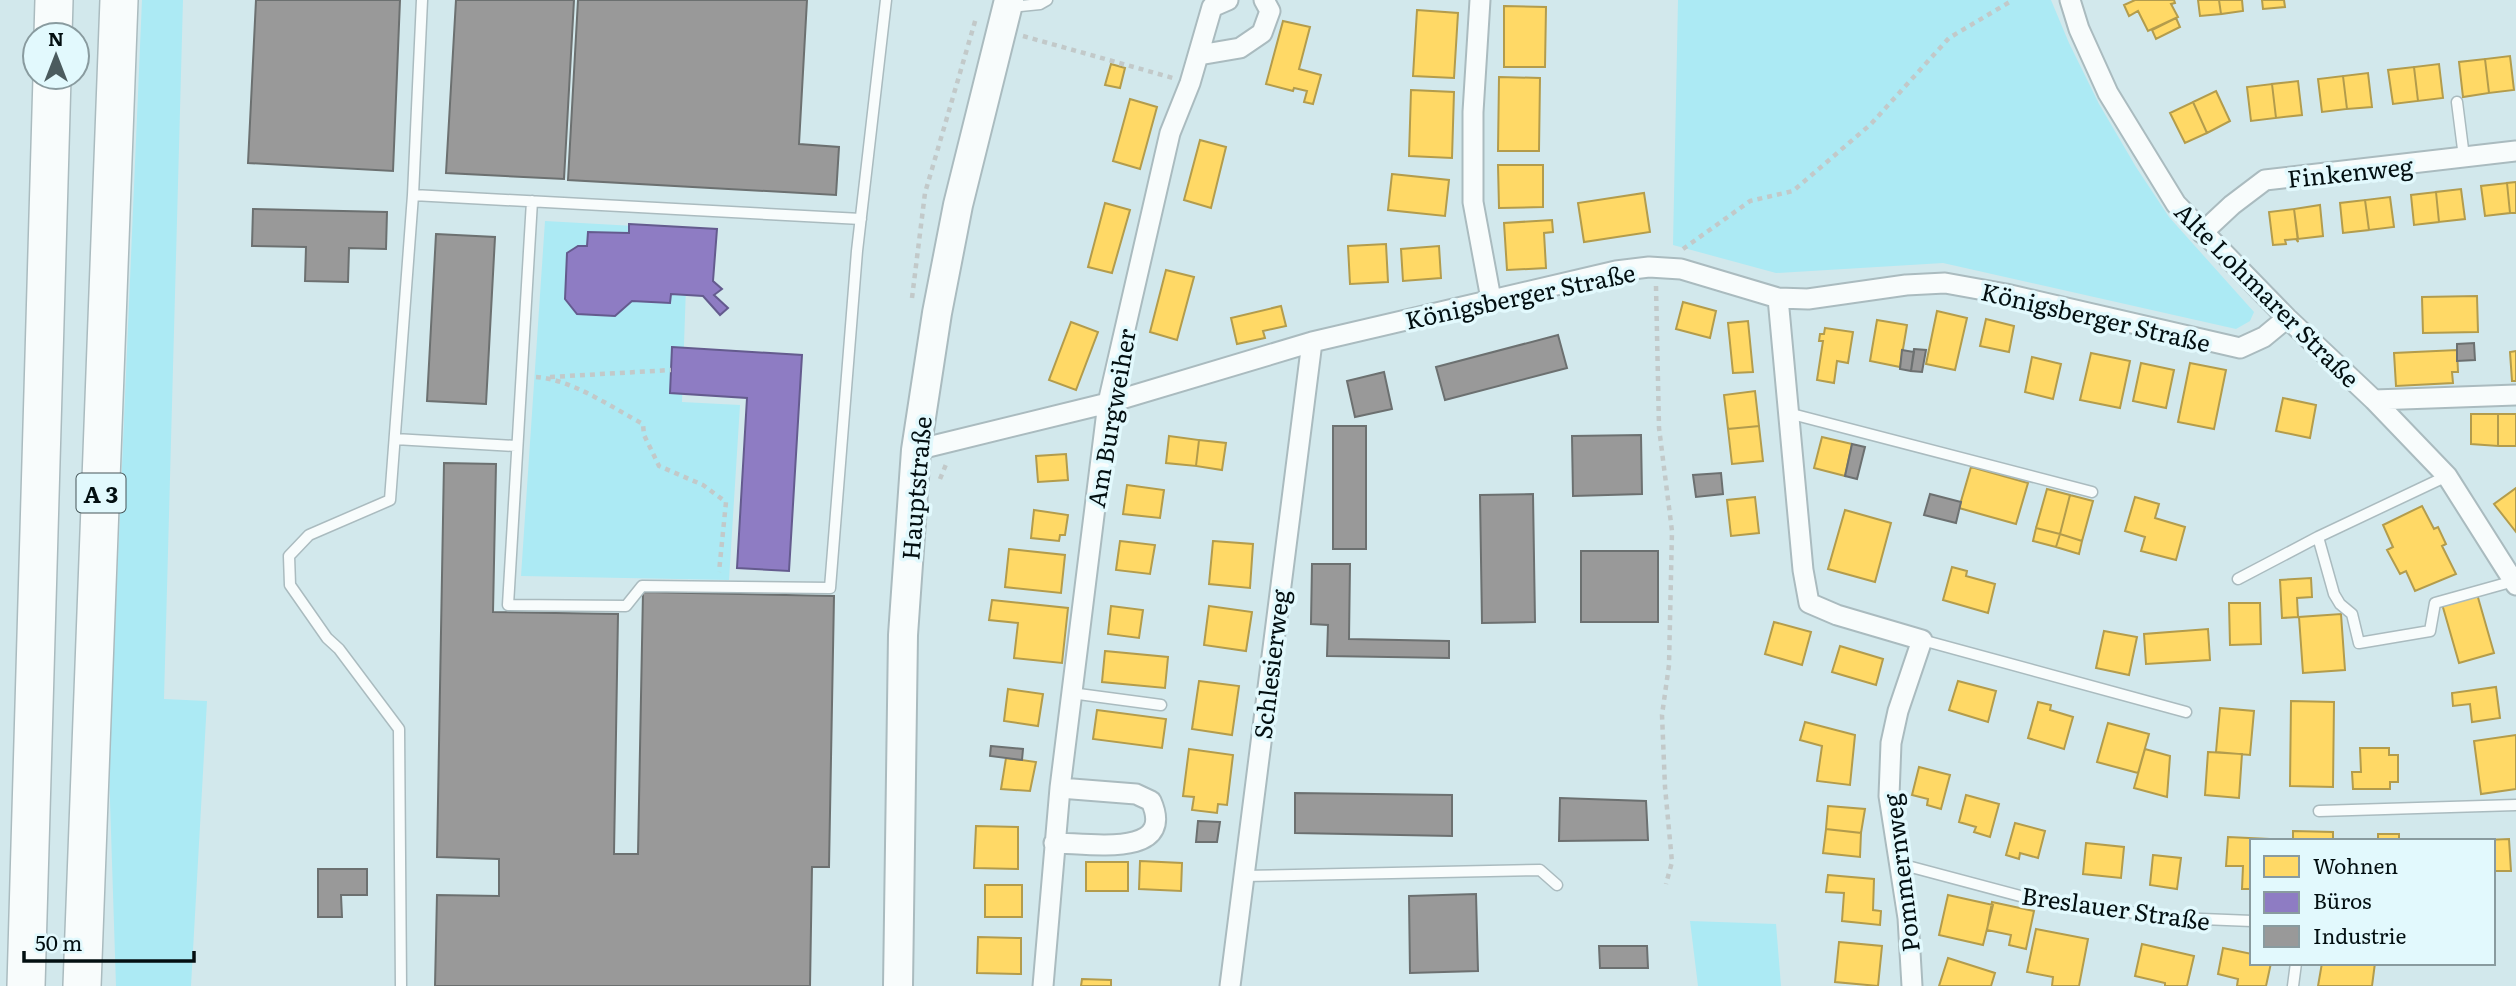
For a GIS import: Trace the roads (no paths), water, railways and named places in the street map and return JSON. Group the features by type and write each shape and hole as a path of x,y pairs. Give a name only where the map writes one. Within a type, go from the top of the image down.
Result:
{"highway":[{"path":"53,21 54,0"},
{"name":"A 3","path":"82,986 119,0"},
{"name":"A 3","path":"26,986 52,91"}],"main road":[{"name":"Hauptstraße","path":"898,986 903,635 916,450 937,313 958,205 1006,13"}],"street":[{"name":"Am Burgweiher","path":"1043,986 1060,788 1108,403 1170,133 1190,83 1212,7 1228,0"},
{"path":"1199,55 1240,48 1262,33 1270,12 1264,0"},
{"path":"1480,0 1473,112 1473,202 1491,299"},
{"name":"Alte Lohmarer Straße","path":"2070,0 2079,29 2108,93 2176,204 2287,318 2374,400 2446,476 2515,583"},
{"name":"Finkenweg","path":"2202,233 2232,205 2265,180 2516,151"},
{"name":"Königsberger Straße","path":"916,450 1108,403 1312,342 1616,271 1681,269 1778,298 1808,299 1906,285 1945,283 2006,294 2240,348 2264,337 2287,318"},
{"path":"1778,298 1803,570 1809,603 1837,615 1922,640"},
{"name":"Schlesierweg","path":"1230,986 1312,342"},
{"name":"Alte Lohmarer Straße","path":"2374,400 2516,395"},
{"name":"Pommernweg","path":"1912,986 1908,918 1889,796 1891,743 1898,711 1922,640"},
{"path":"1054,843 1121,844 1145,840 1155,829 1157,815 1151,801 1136,794 1060,788"}],"lane":[{"path":"401,986 398,729 339,649 327,638 290,585 289,556 309,535 390,500 413,195 422,0"},
{"path":"532,201 508,605 626,606 642,586 830,588 861,219 886,0"},
{"path":"1006,13 1047,0"},
{"path":"2457,102 2464,158"},
{"path":"413,195 861,219"},
{"path":"1788,413 2092,492"},
{"path":"395,439 516,446"},
{"path":"2238,579 2318,537 2446,476"},
{"path":"2318,537 2334,594 2340,604 2352,614 2359,643 2430,631 2435,603 2515,583"},
{"path":"1922,640 2186,712"},
{"path":"1071,693 1161,705"},
{"path":"2319,811 2516,804"},
{"name":"Breslauer Straße","path":"1900,864 2039,901 2177,918 2250,921"},
{"path":"1242,876 1539,870 1556,885"},
{"path":"2293,986 2296,965"}]}
